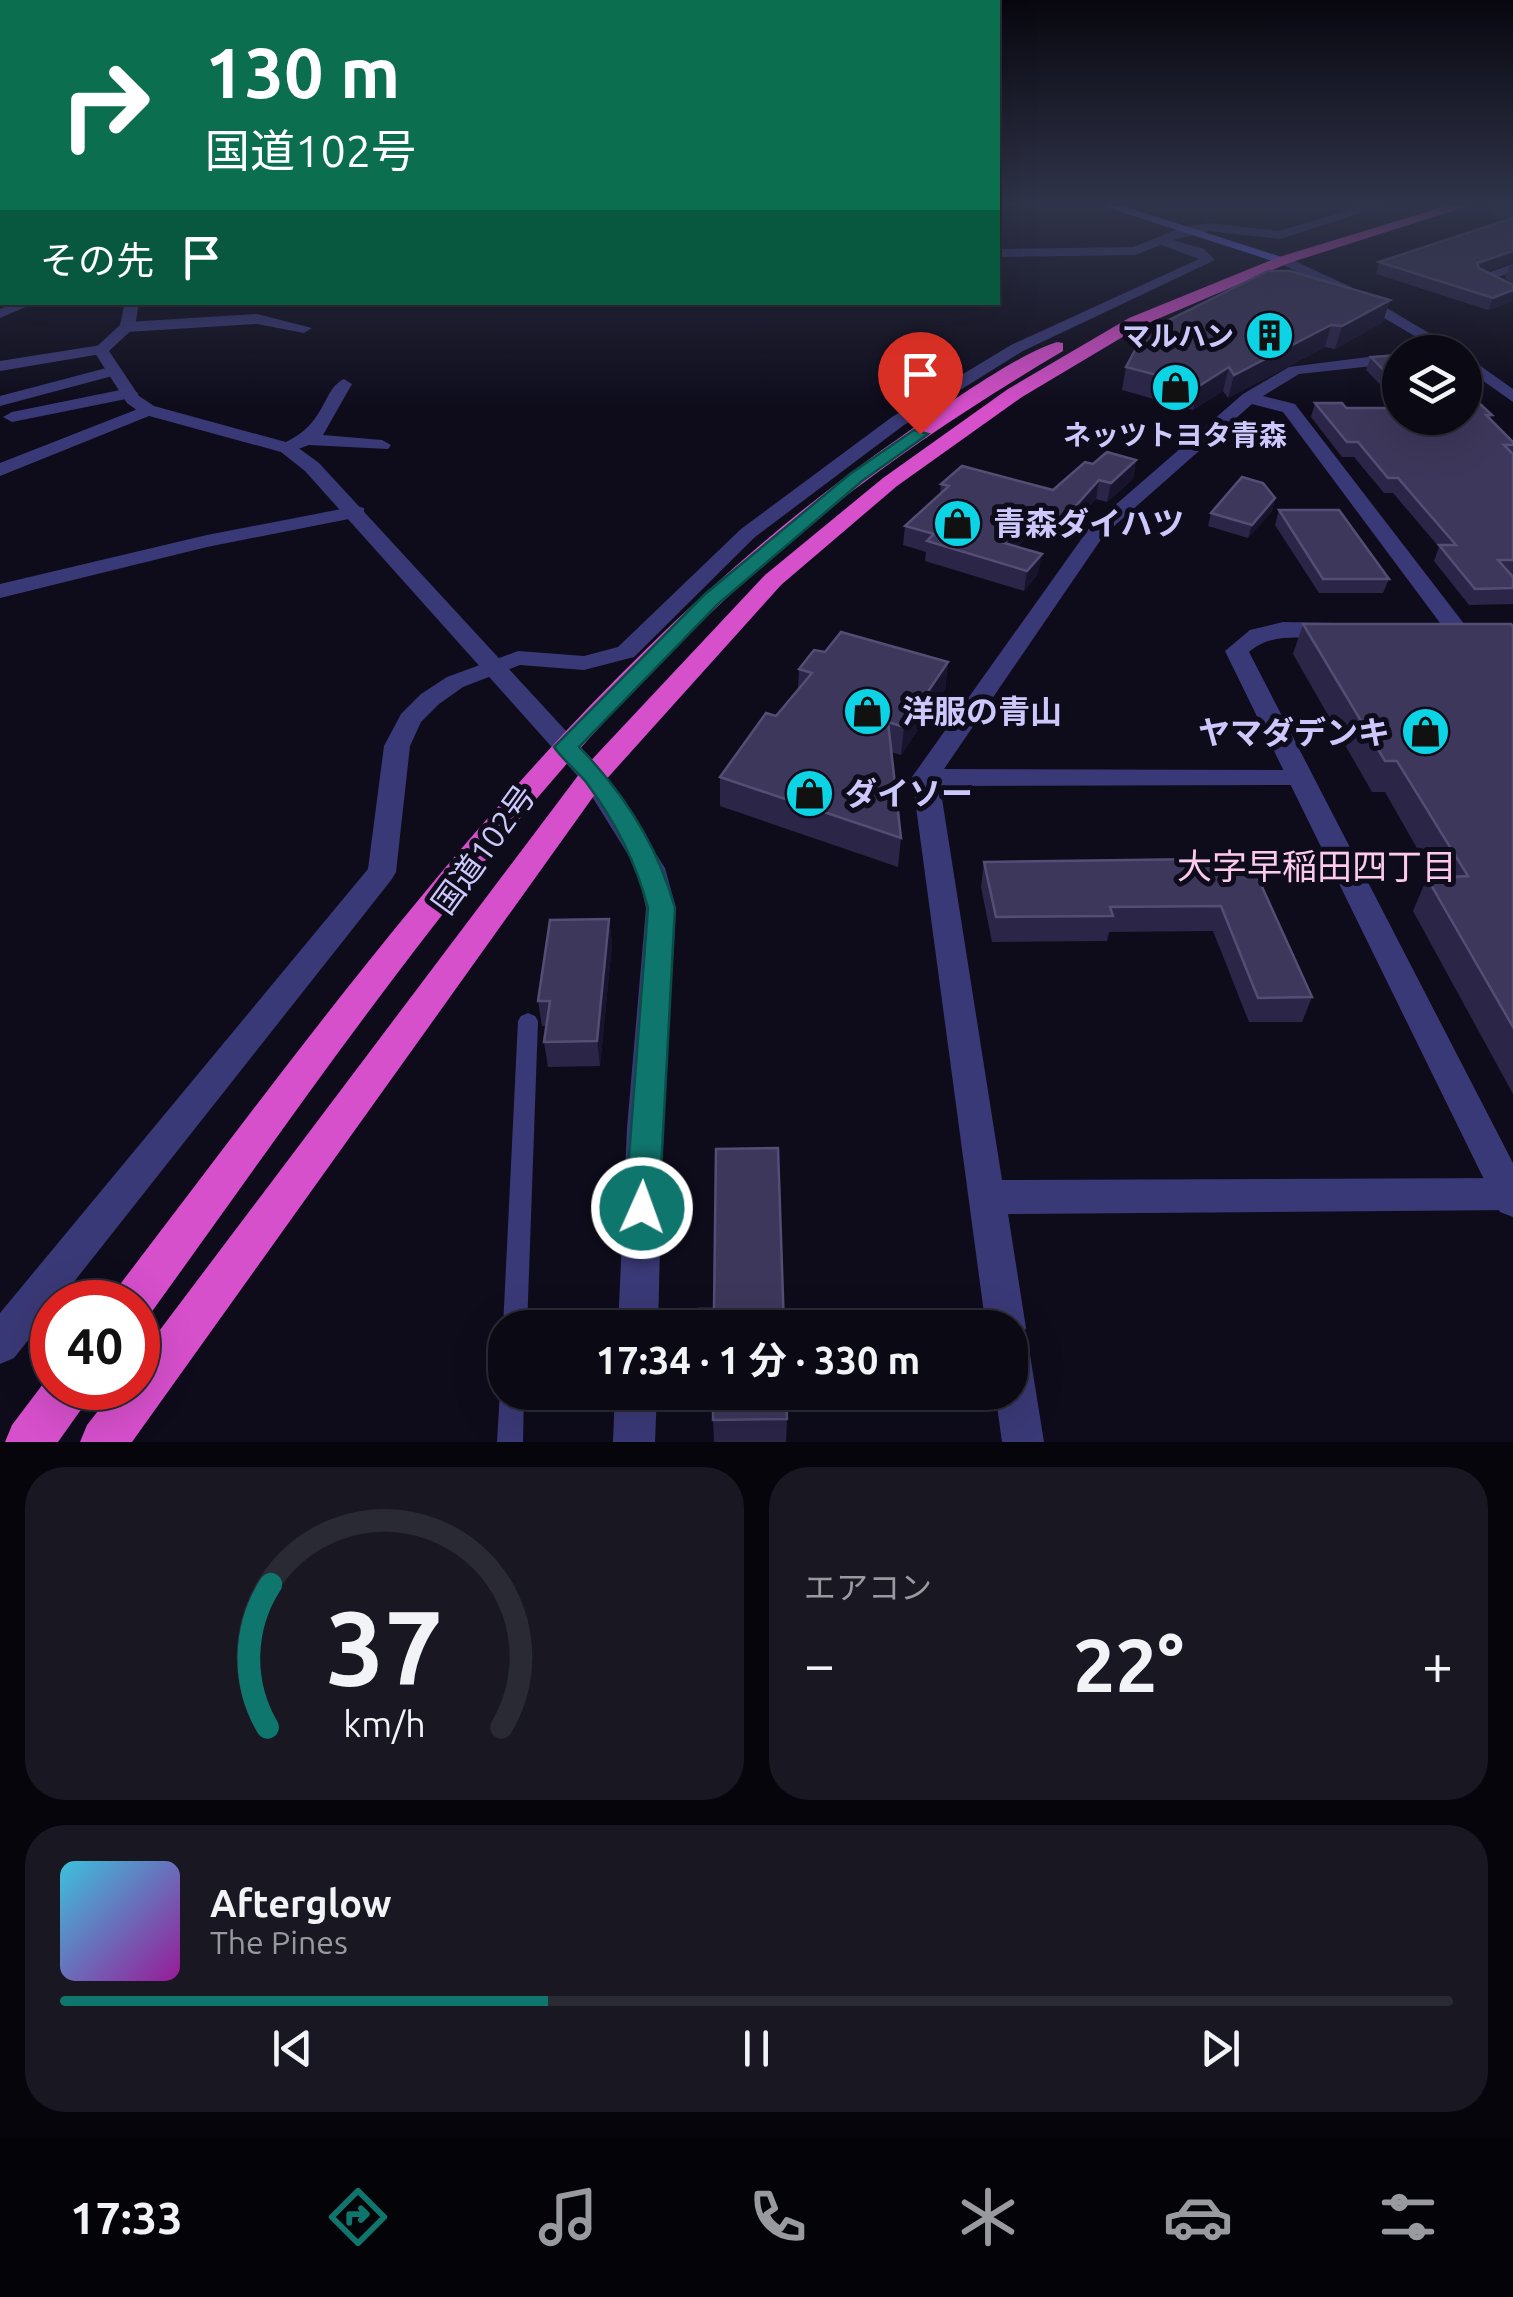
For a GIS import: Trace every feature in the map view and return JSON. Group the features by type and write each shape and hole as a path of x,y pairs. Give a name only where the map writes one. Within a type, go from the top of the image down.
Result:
{"highway":[{"name":"国道102号","path":"148,1280 320,1050 566,747 711,600 856,477 983,390 1106,319 1230,273"},
{"name":"国道102号","path":"104,1442 593,776 772,580 890,482 1015,393 1135,322 1239,273"},
{"path":"29,1442 53,1410"}],"street":[{"path":"0,1344 382,872 397,746 410,719 430,699 454,682 496,666 534,657 584,663 626,652 748,532 898,421 1017,348 1179,273"},
{"path":"1311,273 1348,290 1424,335"},
{"path":"1495,273 1483,277 1513,292"},
{"path":"0,366 101,350 126,328 131,305"},
{"path":"126,328 257,319 304,328"},
{"path":"101,350 130,394 148,410 287,448 356,512 593,776 651,868 661,908 645,1128 639,1310"},
{"path":"1003,1310 925,777 1098,532 1249,398 1295,370 1382,360"},
{"path":"9,413 114,371"},
{"path":"1482,373 1513,397"},
{"path":"312,440 344,384"},
{"path":"9,413 130,394"},
{"path":"1249,398 1289,408 1467,630 1420,630"},
{"path":"0,470 148,410"},
{"path":"287,448 312,440 382,445"},
{"path":"5,585 356,512"},
{"path":"987,1196 1512,1198 1238,651 1250,637 1273,629 1365,630"},
{"path":"925,777 1300,779"},
{"path":"634,1442 635,1410"},
{"path":"1018,1410 1023,1442"}],"lane":[{"path":"516,1310 528,1021"},
{"path":"510,1442 511,1410"}],"building":[{"path":"1263,273 1298,273 1390,300 1342,326 1331,325 1234,375 1229,367 1199,386 1126,367 1145,332"},
{"path":"1415,273 1490,273 1513,285 1513,290 1493,298"},
{"path":"1382,356 1382,368 1371,357"},
{"path":"1315,403 1342,403 1346,408 1382,408 1382,435 1482,435 1482,406 1492,415 1486,415 1513,442 1504,445 1513,454 1513,560 1498,560 1513,577 1513,588 1475,589 1439,545 1456,545 1398,478 1388,478 1358,442 1347,442"},
{"path":"1107,452 1136,460 1111,483 1099,480 1064,519 1036,511 1004,543 1042,554 1027,571 927,541 934,534 905,526 949,486 941,484 962,466 1053,490 1085,462 1093,464"},
{"path":"1242,477 1263,483 1275,498 1252,525 1211,513"},
{"path":"1279,510 1339,510 1389,579 1323,579"},
{"path":"1303,624 1513,626 1513,1027 1427,878 1468,876 1397,761 1385,761"},
{"path":"841,632 948,662 904,727 888,722 901,838 720,777 766,713 776,716 812,673 799,669 814,650 825,652"},
{"path":"1248,856 1312,997 1258,998 1221,906 1110,907 1113,916 996,917 984,862 1202,859"},
{"path":"609,919 597,1041 544,1042 550,1001 538,1001 550,920"},
{"path":"778,1148 783,1310 699,1310 714,1309 716,1149"},
{"path":"713,1410 787,1410 787,1419 713,1420"}],"place":[{"name":"マルハン","path":"1269,335"},
{"name":"ネッツトヨタ青森","path":"1175,387"},
{"name":"青森ダイハツ","path":"958,523"},
{"name":"洋服の青山","path":"867,711"},
{"name":"ヤマダデンキ","path":"1425,732"},
{"name":"ダイソー","path":"810,793"}],"district":[{"name":"大字早稲田四丁目","path":"1317,866"}],"route":[{"path":"642,1208 661,908 651,868 629,828 593,776 566,747 711,600 856,477 920,434"}]}
